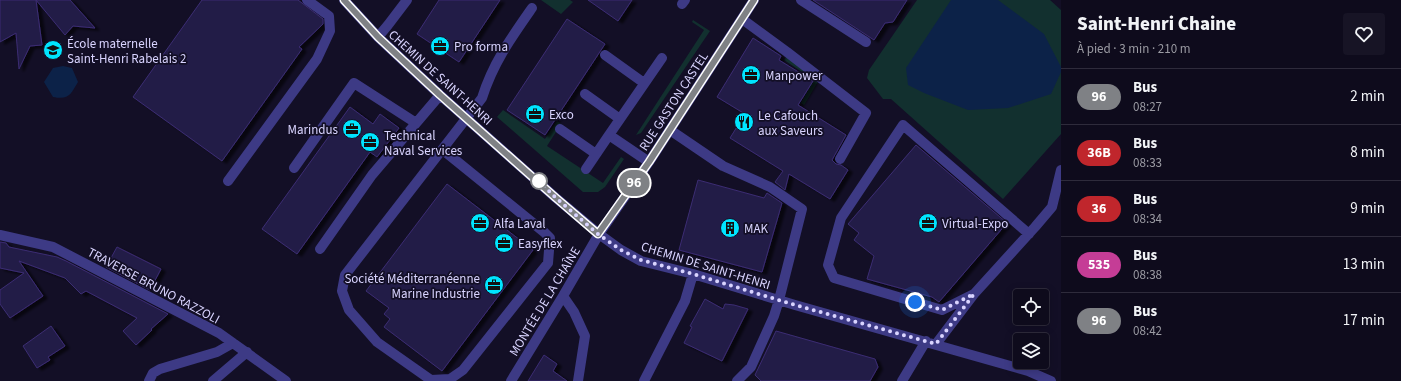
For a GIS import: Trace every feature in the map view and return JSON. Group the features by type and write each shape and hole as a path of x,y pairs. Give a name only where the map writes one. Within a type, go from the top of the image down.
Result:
{"street":[{"path":"228,181 317,60 330,31 329,16 308,0"},
{"name":"CHEMIN DE SAINT-HENRI","path":"344,0 378,37 440,95 598,234 621,250 641,260 1028,371 1051,381"},
{"path":"378,37 407,0"},
{"name":"RUE GASTON CASTEL","path":"598,234 649,162 754,0"},
{"path":"801,0 800,1 866,42"},
{"path":"443,150 550,238 548,263 463,370 450,379 431,380 377,342 349,310 342,291 345,275 482,98 487,81 505,45 532,8"},
{"path":"742,19 866,113 840,159"},
{"path":"605,55 644,83"},
{"path":"586,169 662,58"},
{"path":"294,168 354,83 416,123"},
{"path":"585,94 620,119"},
{"path":"320,249 372,175 440,95"},
{"path":"974,294 942,310 834,278 828,265 841,218 903,125 1032,231"},
{"path":"560,129 596,154"},
{"path":"670,130 723,166 770,187 802,209 774,316 751,367 737,381"},
{"path":"609,134 649,162"},
{"path":"936,344 974,294 1052,207 1061,173"},
{"name":"MONTÉE DE LA CHAÎNE","path":"511,381 564,296 598,234"},
{"name":"TRAVERSE BRUNO RAZZOLI","path":"0,235 54,247 219,333 286,381"},
{"path":"644,381 685,301 693,274"},
{"path":"564,296 574,312 585,336 578,380"},
{"path":"902,381 926,341"},
{"path":"149,381 153,373 160,369 217,352 233,343"},
{"path":"213,381 247,352"}],"green space":[{"path":"541,0 570,0 573,2 561,14"},
{"path":"917,0 1050,0 1061,10 1061,134 1003,199 891,99 883,99 867,78 869,70"},
{"path":"693,20 710,31 641,133 636,135 704,30 692,22"},
{"path":"787,56 820,78 804,105 801,103 814,80 784,60"},
{"path":"503,110 545,139 557,121 561,124 547,146 603,183 621,157 624,159 605,187 598,192 583,192 497,117"}],"water":[{"path":"951,0 998,0 1044,34 1061,67 1061,72 1051,94 1008,108 968,110 924,93 908,85 906,68"},
{"path":"63,66 72,68 78,82 68,96 63,98 53,97 44,82 53,68"}],"building":[{"path":"0,0 36,0 42,45 30,46 19,69 16,33 0,42"},
{"path":"36,0 70,0 95,28 73,26 65,35"},
{"path":"202,0 298,0 323,19 323,24 299,47 302,49 222,161 133,97"},
{"path":"439,0 500,0 459,62 417,34"},
{"path":"588,0 632,0 618,21"},
{"path":"813,0 907,0 893,22 885,23 874,40"},
{"path":"567,19 605,44 545,135 507,110"},
{"path":"753,38 781,56 779,60 813,81 798,105 846,135 832,160 836,164 841,165 848,170 830,199 789,174 785,190 775,182 783,171 730,138 745,114 717,97"},
{"path":"350,107 373,124 380,114 399,128 377,157 370,152 297,254 262,229"},
{"name":"Virtual-Expo","path":"916,145 1007,223 939,302 932,297 867,279 874,256 854,240 859,233 848,224"},
{"name":"MAK","path":"698,180 764,198 767,193 782,203 762,272 679,250"},
{"path":"447,184 533,250 442,371 384,327 390,319 384,314 389,308 366,291"},
{"path":"0,242 6,243 9,247 57,257 168,314 136,345 123,331 137,318 86,291 81,294 65,278 19,261 43,296 10,318 0,304 0,290 24,273 0,268"},
{"path":"117,247 161,269 150,290 106,267"},
{"path":"705,299 723,309 725,304 748,309 722,361 684,343 692,327 690,326"},
{"path":"51,326 65,346 48,357 50,360 37,368 23,346"},
{"path":"776,331 875,359 878,367 870,381 761,381 755,375"},
{"path":"544,355 557,364 553,371 567,381 528,381"}],"bus line":[{"name":"96","path":"344,0 378,37 440,95 598,234 649,162 754,0"}],"place":[{"name":"Pro forma","path":"440,46"},
{"name":"École maternelle Saint-Henri Rabelais 2","path":"53,50"},
{"name":"Manpower","path":"751,75"},
{"name":"Exco","path":"535,114"},
{"name":"Le Cafouch aux Saveurs","path":"744,122"},
{"name":"Marindus","path":"352,129"},
{"name":"Technical Naval Services","path":"370,142"},
{"name":"Alfa Laval","path":"480,223"},
{"name":"Virtual-Expo","path":"928,223"},
{"name":"MAK","path":"730,228"},
{"name":"Easyflex","path":"504,243"},
{"name":"Société Méditerranéenne Marine Industrie","path":"494,285"}],"route":[{"path":"539,181 556,198 598,234 621,250 641,260 936,344 974,294 942,310 915,302"}]}
